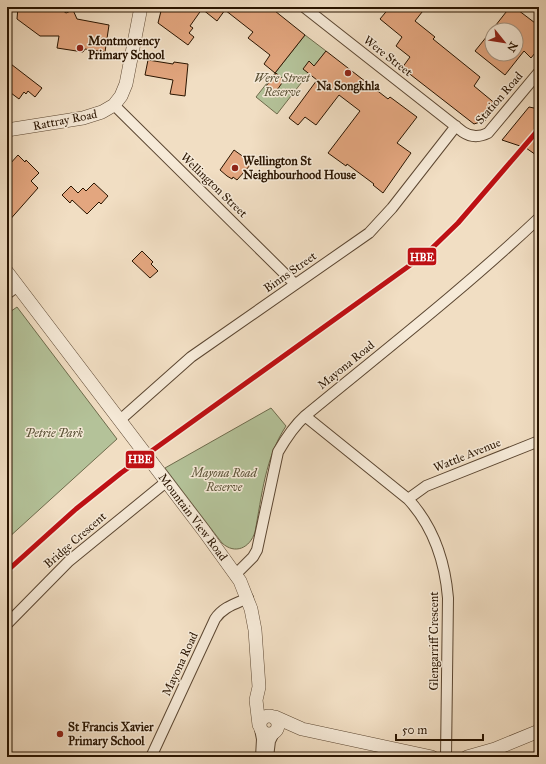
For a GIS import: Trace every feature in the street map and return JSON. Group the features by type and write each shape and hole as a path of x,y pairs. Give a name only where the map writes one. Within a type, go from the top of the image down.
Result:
{"street":[{"path":"114,105 121,96 126,84 141,7"},
{"name":"Were Street","path":"304,7 456,126"},
{"name":"Station Road","path":"456,126 463,132 472,136 481,136 488,132 539,72"},
{"name":"Rattray Road","path":"7,130 83,118 102,112 114,105"},
{"name":"Wellington Street","path":"114,105 295,284"},
{"name":"Binns Street","path":"120,420 191,357 369,233 392,208 456,126"},
{"name":"Mayona Road","path":"236,574 253,557 257,550 278,452 293,427 444,302 506,249 539,218"},
{"name":"Mountain View Road","path":"7,272 236,574 248,598 255,630 259,687 256,700 260,727"},
{"path":"7,294 18,286"},
{"name":"Glengarriff Crescent","path":"305,416 408,499 420,511 428,527 443,564 448,598 446,757"},
{"name":"Wattle Avenue","path":"408,499 426,486 539,441"},
{"name":"Bridge Crescent","path":"7,624 69,561 166,482"},
{"name":"Mayona Road","path":"152,757 215,619 220,612 227,607 248,598"},
{"name":"Mountain View Road","path":"259,687 263,693 267,706 274,717"},
{"path":"261,757 262,738 260,727 261,720 265,716 274,717 302,729 432,757"},
{"path":"268,757 270,742 279,725 274,717"},
{"path":"260,727 262,731 268,734 302,729"},
{"path":"467,757 495,750 539,732"}],"green space":[{"name":"Were Street Reserve","path":"305,35 326,51 277,114 256,97"},
{"name":"Petrie Park","path":"17,307 117,439 7,539 7,314"},
{"name":"Mayona Road Reserve","path":"271,408 286,426 273,451 265,477 253,538 246,546 232,549 222,543 165,468"}],"building":[{"path":"18,7 58,7 66,13 73,10 77,19 109,25 105,52 85,49 83,52 57,48 59,36 40,36 17,19"},
{"path":"162,7 270,7 305,35 275,73 264,64 270,55 248,38 253,32 225,10 217,21 202,9 190,26 193,28 189,33 194,37 188,45 158,23"},
{"path":"390,7 426,7 415,21 435,37 433,39 480,77 474,86 497,105 486,120 474,124 402,68 410,57 396,46 402,37 380,19"},
{"path":"510,7 514,7 539,26 539,48 531,58 524,51 524,22 498,22"},
{"path":"484,40 484,58 475,51"},
{"path":"326,51 388,99 390,97 417,117 397,143 411,153 383,193 373,185 374,184 347,164 346,166 328,153 360,111 339,95 316,125 305,117 298,125 289,118 317,80 303,69 309,61 314,66"},
{"path":"148,60 173,64 174,62 188,64 185,96 170,94 173,80 145,75"},
{"path":"7,61 42,88 35,97 28,91 26,94 24,92 19,99 7,90"},
{"path":"489,62 515,62 505,75"},
{"path":"276,73 284,80 275,93 266,86"},
{"path":"529,107 539,109 539,157 526,148 502,140"},
{"name":"Wellington St Neighbourhood House","path":"234,150 252,163 237,180 233,177 232,179 220,170"},
{"path":"18,155 25,162 26,160 39,173 31,181 38,188 7,223 7,172 11,167 9,165"},
{"path":"94,183 108,196 101,204 99,202 87,214 72,200 70,203 62,195 71,186 78,193 83,188 86,191"},
{"path":"142,251 153,262 151,264 158,271 150,278 132,261"}],"transit line":[{"name":"HBE","path":"7,571 76,509 121,473 427,253 458,223 539,129"}],"place":[{"name":"Montmorency Primary School","path":"80,48"},
{"name":"Na Songkhla","path":"348,73"},
{"name":"Wellington St Neighbourhood House","path":"235,168"},
{"name":"St Francis Xavier Primary School","path":"60,734"}]}
